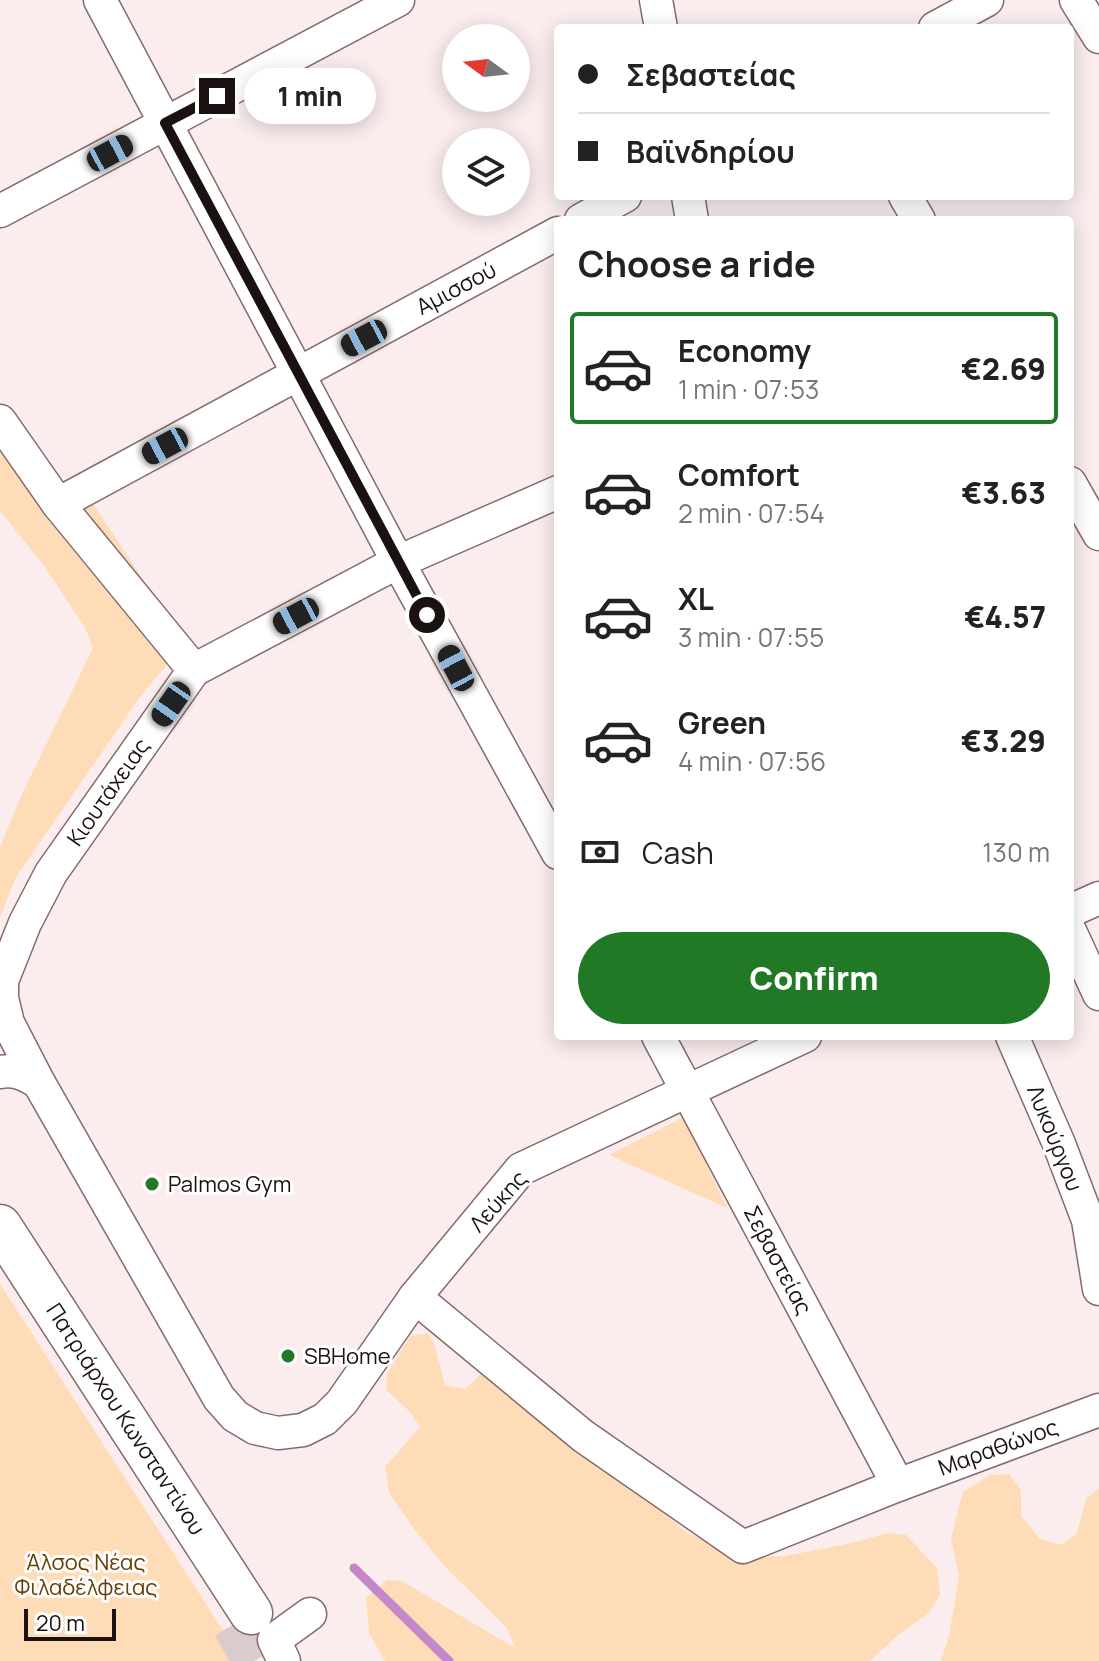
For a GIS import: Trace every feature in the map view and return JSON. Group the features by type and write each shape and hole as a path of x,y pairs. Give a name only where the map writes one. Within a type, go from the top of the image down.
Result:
{"main road":[{"name":"Πατριάρχου Κωνσταντίνου","path":"0,1226 242,1619 0,1269"}],"street":[{"path":"100,0 398,562 554,846"},
{"path":"0,211 398,0"},
{"path":"656,0 660,24"},
{"path":"942,24 987,0"},
{"path":"1076,0 1099,37"},
{"path":"588,216 618,200"},
{"name":"Αμισσού","path":"58,504 554,235"},
{"path":"0,421 58,504 194,670"},
{"path":"1074,490 1099,534"},
{"name":"Κιουτάχειας","path":"255,1428 235,1416 219,1398 39,1083 8,1023 1,984 25,923 51,873 194,670 398,562 554,494"},
{"path":"1074,909 1099,898"},
{"path":"1074,940 1099,994"},
{"name":"Σεβαστείας","path":"660,1040 898,1485"},
{"name":"Λεύκης","path":"255,1428 278,1433 303,1430 325,1419 342,1402 415,1297 521,1169 796,1040"},
{"name":"Λυκούργου","path":"1014,1040 1088,1220 1099,1289"},
{"path":"0,1072 15,1071 39,1083"},
{"name":"Μαραθώνος","path":"415,1297 583,1436 743,1547 1099,1410"},
{"path":"284,1661 274,1640 310,1614"}],"green space":[{"path":"0,440 53,518 93,504 185,643 140,697 16,877 0,918 0,847 23,792 93,648 86,630 46,568 0,511"},
{"path":"684,1117 727,1208 609,1155"},
{"name":"Άλσος Νέας Φιλαδέλφειας","path":"0,1284 228,1638 240,1661 0,1661"},
{"path":"428,1333 434,1343 445,1385 465,1389 484,1371 689,1534 755,1557 785,1556 888,1533 906,1535 937,1568 940,1595 929,1613 898,1635 870,1661 385,1661 369,1633 366,1598 387,1580 402,1581 515,1648 507,1628 448,1570 389,1493 385,1467 420,1427 410,1412 386,1390 387,1374 410,1336"},
{"path":"1009,1474 1021,1490 1021,1516 1039,1538 1061,1545 1077,1533 1086,1499 1099,1488 1099,1661 941,1661 949,1636 959,1576 951,1539 963,1492 990,1475"}],"waterway":[{"path":"354,1568 449,1661"}],"tunnel":[{"path":"233,1625 254,1661"}],"place":[{"name":"Palmos Gym","path":"152,1184"},
{"name":"SBHome","path":"288,1356"}],"route":[{"path":"217,96 165,123 427,615"}]}
